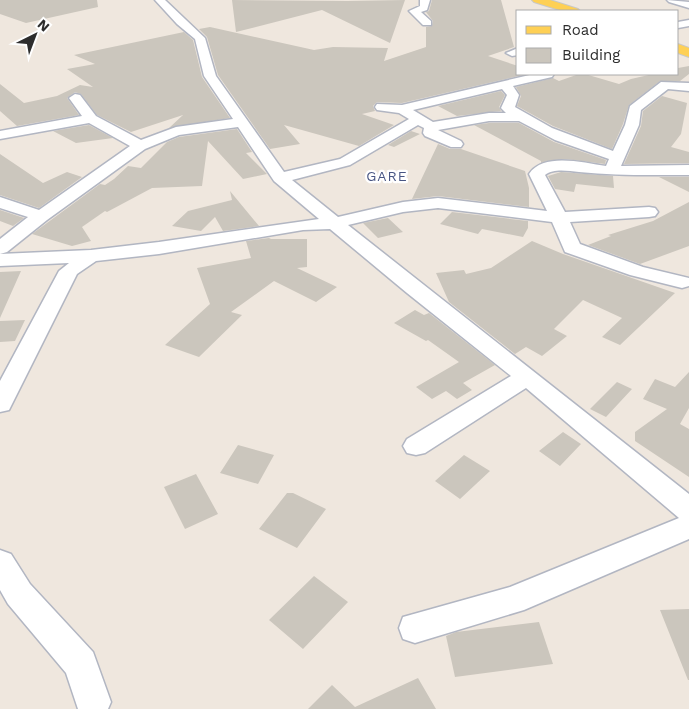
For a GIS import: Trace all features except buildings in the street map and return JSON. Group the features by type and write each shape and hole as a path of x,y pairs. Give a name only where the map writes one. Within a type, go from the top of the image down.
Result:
{"main road":[{"path":"538,0 571,10"}],"street":[{"path":"160,0 200,38 210,76 280,178 414,289 527,377 689,510"},
{"path":"426,0 424,8 414,11 427,23"},
{"path":"672,0 689,6"},
{"path":"382,107 402,109 544,75"},
{"path":"505,84 513,95 508,108 545,132 614,164"},
{"path":"614,164 632,125 635,109 665,85 689,87"},
{"path":"76,98 91,119 140,146"},
{"path":"402,109 425,123 430,133 456,144"},
{"path":"280,178 345,162 425,123 489,117 521,117"},
{"path":"0,135 91,119"},
{"path":"0,248 41,216 140,146 176,131 242,122"},
{"path":"682,282 636,271 572,248 560,218 537,174 546,167 614,164 689,170"},
{"path":"0,202 41,216"},
{"path":"0,260 90,256 159,248 303,225 335,224 403,207 438,203 560,218 650,212"},
{"path":"0,404 69,271 90,256"},
{"path":"416,446 527,377"},
{"path":"415,628 513,600 689,526"},
{"path":"0,563 18,594 81,664 93,702"}],"district":[{"name":"GARE","path":"387,176"}]}
